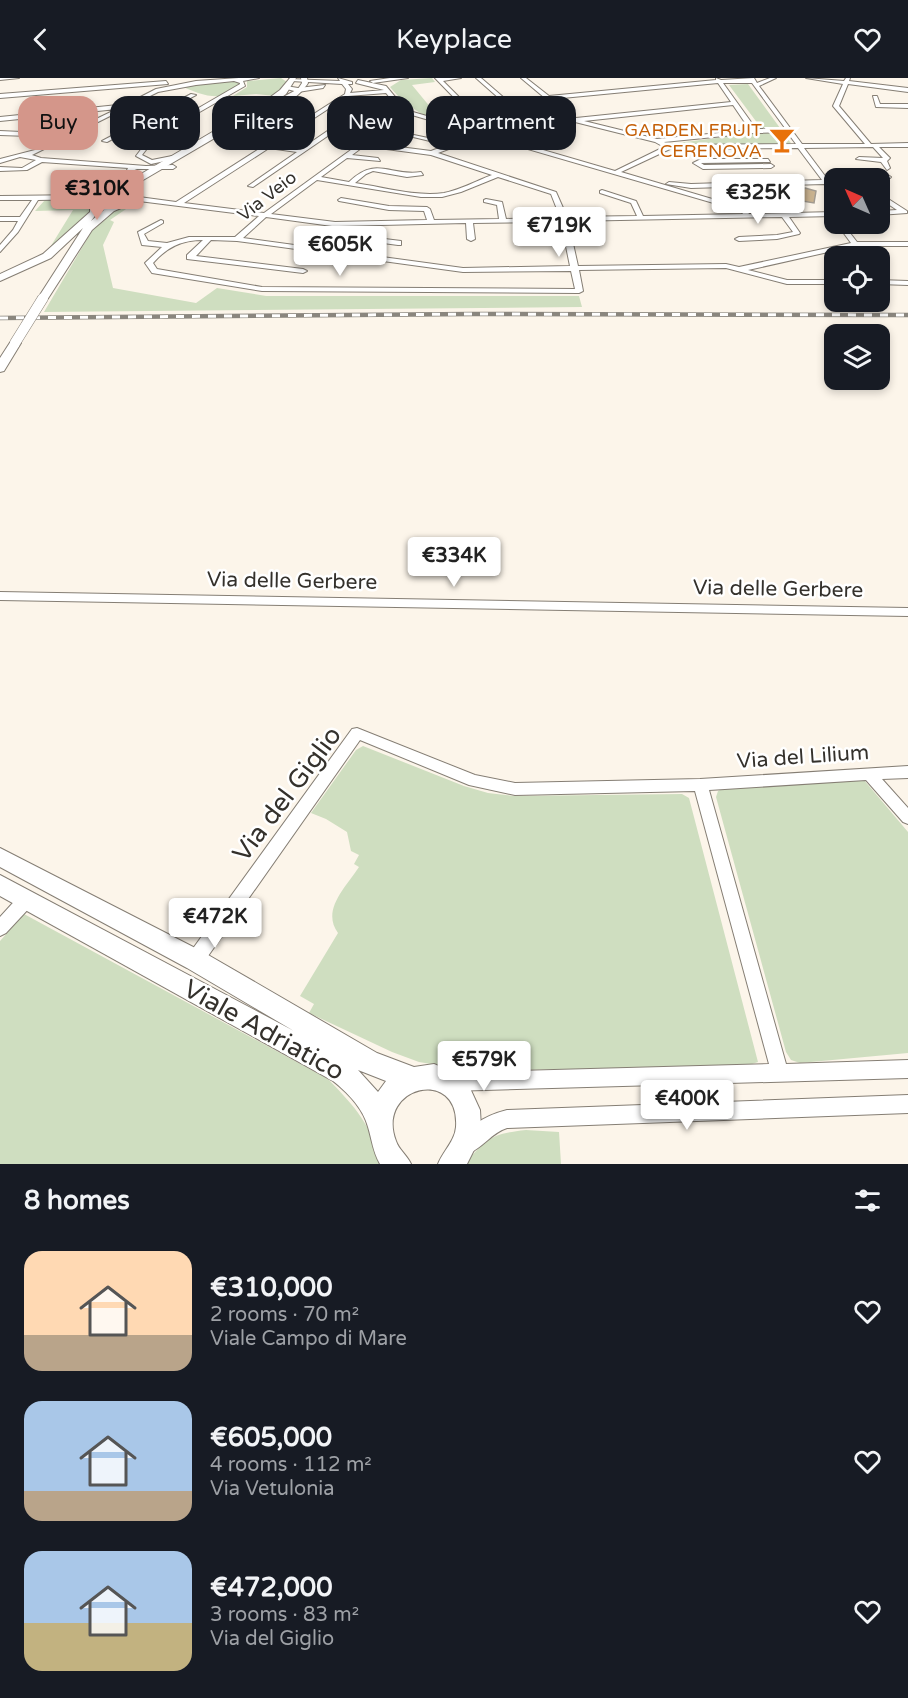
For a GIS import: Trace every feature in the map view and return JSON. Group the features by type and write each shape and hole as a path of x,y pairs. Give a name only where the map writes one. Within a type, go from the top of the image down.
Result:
{"street":[{"path":"0,79 17,78"},
{"path":"0,96 163,81 257,78"},
{"path":"98,203 124,195 266,104 288,81 304,78 357,82 406,78"},
{"path":"300,90 304,85 304,78"},
{"path":"315,116 347,95 386,89 400,78"},
{"path":"438,79 459,78"},
{"path":"478,78 499,96"},
{"path":"525,78 546,96"},
{"path":"567,96 719,80 753,81 774,78"},
{"path":"808,78 883,81 908,88"},
{"path":"836,78 908,88"},
{"path":"147,96 156,91 174,87 226,79 241,81 243,84 237,90 200,111"},
{"path":"438,79 455,96"},
{"path":"174,87 187,80"},
{"path":"719,80 754,131"},
{"path":"847,80 836,106 887,158 884,161 887,168"},
{"path":"288,81 300,90"},
{"path":"753,81 824,179"},
{"path":"2,159 37,156 50,163 161,166 172,163 300,90 341,82"},
{"path":"341,82 349,89 347,95"},
{"path":"357,82 386,89 392,96"},
{"path":"145,84 156,91"},
{"path":"189,96 193,94"},
{"path":"875,97 878,106 877,115"},
{"path":"576,120 736,104"},
{"path":"878,106 908,106"},
{"path":"0,119 110,108"},
{"path":"576,120 657,141 669,147"},
{"path":"657,141 754,131 789,130"},
{"path":"0,133 18,134"},
{"path":"251,186 327,134"},
{"path":"105,141 110,138"},
{"path":"615,173 669,147 908,145"},
{"path":"758,147 770,163"},
{"path":"32,167 37,156 46,150"},
{"path":"144,150 139,157 148,161"},
{"path":"177,204 262,150"},
{"path":"296,150 303,151"},
{"name":"Via Veio","path":"237,239 265,214 354,150"},
{"path":"409,150 432,153 554,193 562,219 574,269 579,291 262,289 155,271 149,263 156,254 184,238 209,238 237,239 463,270 574,269 726,266 788,282 824,282"},
{"path":"432,153 440,150"},
{"path":"536,150 745,213 784,215 824,213"},
{"path":"345,156 378,160"},
{"path":"859,159 885,159"},
{"path":"701,160 770,163 703,167 696,163 701,160"},
{"path":"123,166 148,161 172,163"},
{"path":"0,169 12,170 44,166 116,170 124,172 127,176"},
{"path":"124,195 161,166"},
{"path":"0,278 47,256 111,208 123,206 127,176 130,170 138,167"},
{"path":"0,175 12,170"},
{"path":"350,184 367,171 413,176 421,174"},
{"path":"314,178 421,195 442,195 459,191 499,174"},
{"path":"691,186 696,177"},
{"path":"647,183 691,186 824,182"},
{"path":"667,189 700,202 703,208 697,216"},
{"path":"603,192 634,202 641,218"},
{"path":"124,195 184,200"},
{"path":"124,195 139,199 335,224 824,213"},
{"path":"0,198 88,197 111,208"},
{"path":"0,250 16,231 36,198"},
{"path":"341,200 389,208 427,209 431,222"},
{"path":"486,201 500,203 503,220"},
{"path":"890,202 906,212"},
{"path":"0,368 98,203"},
{"path":"890,213 906,212"},
{"path":"739,239 777,237 797,233 784,215"},
{"path":"0,219 22,219"},
{"path":"470,221 471,239"},
{"path":"162,222 140,233 141,237 145,243 171,246"},
{"path":"335,224 341,236 398,243"},
{"path":"848,234 855,244"},
{"path":"209,238 190,256 303,271"},
{"path":"739,269 855,244 908,244"},
{"path":"890,282 908,282"},
{"name":"Via delle Gerbere","path":"0,596 908,612"},
{"name":"Via del Giglio","path":"195,960 357,733 474,781 495,786 515,789 700,785"},
{"name":"Via del Lilium","path":"700,785 908,772"},
{"path":"869,774 908,818"},
{"path":"700,785 780,1073"},
{"name":"Viale Adriatico","path":"0,857 195,960 370,1063 414,1078 434,1077 447,1082"},
{"name":"Viale Adriatico","path":"0,885 332,1065 356,1082 366,1094 381,1127 386,1150 396,1163"},
{"path":"0,928 27,899"},
{"path":"447,1082 478,1083 908,1069"},
{"path":"381,1127 385,1103 394,1090 414,1078"},
{"path":"447,1082 458,1091 466,1104 470,1120 468,1136 454,1161"},
{"path":"454,1161 490,1124 507,1119 908,1104"}],"green space":[{"path":"281,78 287,82 275,96 256,94 233,96 247,87 247,81"},
{"path":"432,78 435,82 412,85 426,102 426,116 414,109 414,96 398,96 390,87 401,80"},
{"path":"229,81 240,83 228,94 220,96 204,95 181,86"},
{"path":"748,84 780,128 761,128 729,85"},
{"path":"754,133 782,133 791,143 788,145 670,144"},
{"path":"77,199 90,202 92,210 49,249 73,210 35,211 45,200"},
{"path":"129,207 110,220 114,222 103,245 113,288 196,303 217,288 266,296 579,296 582,307 44,312 93,229 111,212"},
{"path":"363,746 464,786 488,793 514,796 682,794 689,798 758,1062 746,1066 473,1071 419,1062 392,1052 309,1013 314,1004 300,996 338,933 333,924 334,907 359,867 354,864 359,855 351,851 347,832 311,813 356,750"},
{"path":"864,780 908,832 908,1053 800,1063 791,1060 786,1052 716,797 718,791 722,789"},
{"path":"24,914 328,1079 361,1117 372,1138 381,1164 0,1164 0,941"},
{"path":"526,1130 559,1132 561,1164 464,1164 490,1139 505,1133"}],"building":[{"path":"805,188 816,191 814,203 773,196 773,192"}],"railway":[{"path":"0,318 473,314 908,315"}],"place":[{"name":"GARDEN FRUIT CERENOVA","path":"782,140"}]}
